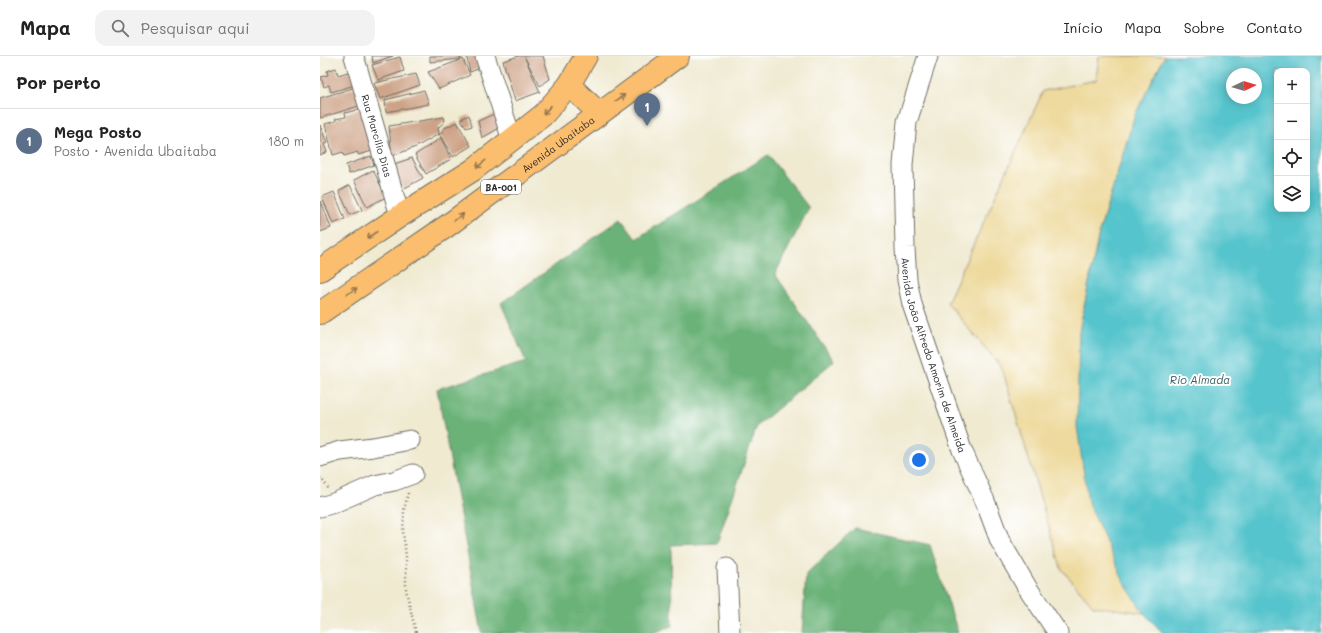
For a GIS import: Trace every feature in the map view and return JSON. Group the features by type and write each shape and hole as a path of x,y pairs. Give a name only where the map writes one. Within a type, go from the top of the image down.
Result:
{"main road":[{"name":"BA-001","path":"320,270 400,216 473,170 512,140 543,115 569,85 586,56"},
{"name":"Avenida Ubaitaba","path":"320,313 448,226 678,56"},
{"path":"569,85 599,113"}],"street":[{"name":"Rua Marcílio Dias","path":"354,56 400,216"},
{"path":"485,56 512,140"},
{"name":"Avenida João Alfredo Amorim de Almeida","path":"928,56 907,122 903,165 907,280 912,304 945,396 962,450 985,501 1000,541 1027,587 1058,633"},
{"path":"320,457 340,451 374,447 410,440"},
{"path":"320,507 334,503 375,485 394,481 412,474"},
{"path":"727,568 730,633"}],"path":[{"path":"412,474 404,510 403,532 406,556 406,590 416,633"}],"green space":[{"path":"768,155 809,208 775,274 834,361 757,426 717,543 671,545 672,626 653,633 482,633 437,389 526,362 501,303 621,219 636,239"},
{"path":"855,528 930,545 958,633 802,633 806,574"}],"sand":[{"path":"1099,56 1165,56 1135,115 1099,233 1079,332 1125,584 1144,613 1093,606 1061,568 1002,368 947,303 1043,91 1096,80"}],"water":[{"name":"Rio Almada","path":"1165,56 1322,56 1322,633 1163,633 1144,613 1125,584 1088,502 1077,426 1079,332 1099,233 1135,115"}],"building":[{"path":"372,56 393,56 373,63"},
{"path":"430,56 460,56 461,59 430,62"},
{"path":"477,56 478,69 470,72 467,58"},
{"path":"519,56 543,56 550,79 540,86 525,58 540,92 515,101 503,61"},
{"path":"400,57 404,71 378,80 372,65"},
{"path":"463,59 470,75 439,89 428,72"},
{"path":"336,68 338,75 351,71 355,85 331,92 329,85 324,87 321,77 328,75 327,71"},
{"path":"416,74 420,85 380,99 374,83"},
{"path":"356,87 362,105 320,118 320,98"},
{"path":"424,90 429,104 386,112 385,100"},
{"path":"364,108 376,150 358,155 358,152 344,156 343,152 333,155 325,124 336,121 335,119 346,117 345,113"},
{"path":"501,111 503,126 482,138 478,121"},
{"path":"469,115 472,126 466,128 461,119"},
{"path":"444,117 445,121 438,128 439,134 416,147 392,156 389,126"},
{"path":"457,122 471,146 453,157 439,134 443,132 443,129"},
{"path":"320,125 327,143 324,144 327,152 320,155"},
{"path":"441,138 451,159 426,174 415,155"},
{"path":"371,156 374,165 349,174 346,165"},
{"path":"412,158 423,178 403,189 394,164"},
{"path":"373,170 386,197 367,207 354,180"},
{"path":"350,185 362,210 350,215 339,191"},
{"path":"334,192 345,219 333,224 322,197"},
{"path":"321,201 331,228 320,232 320,202"}],"place":[{"name":"Mega Posto","path":"647,126"}]}
